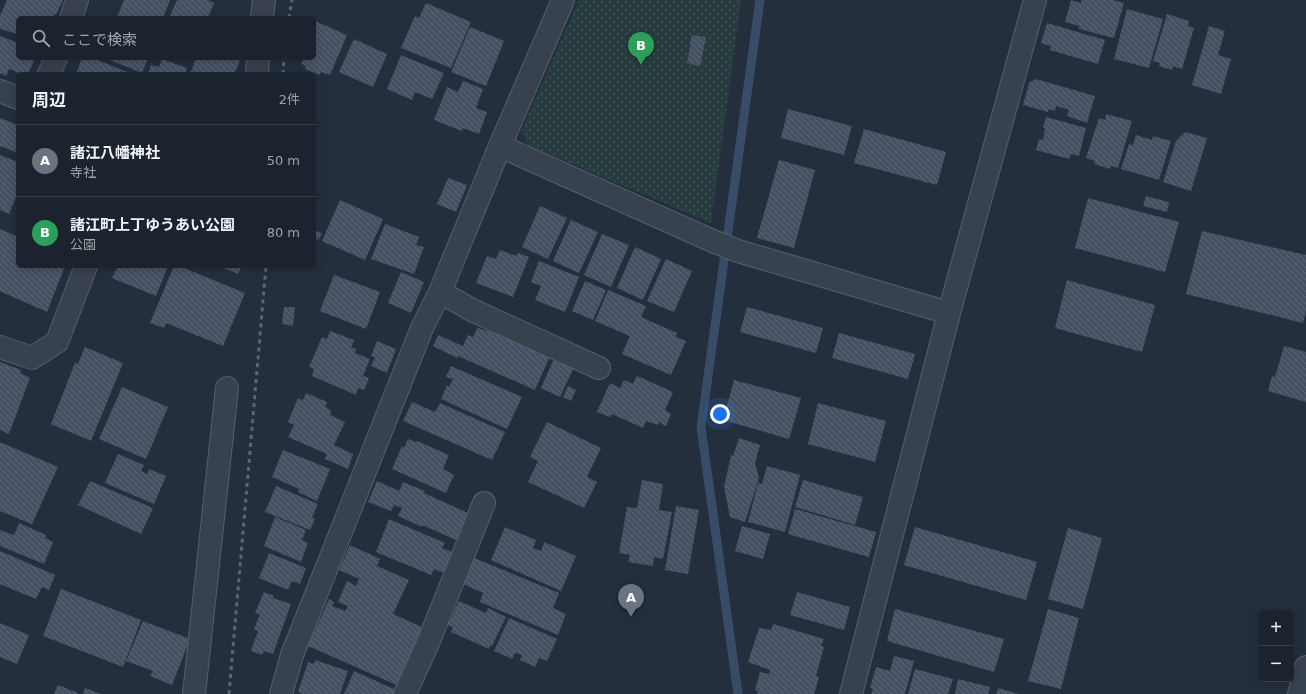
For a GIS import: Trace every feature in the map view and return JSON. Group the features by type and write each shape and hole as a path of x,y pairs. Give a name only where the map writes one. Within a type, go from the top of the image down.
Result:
{"street":[{"path":"72,16 77,0"},
{"path":"262,16 264,0"},
{"path":"281,694 292,655 422,328 440,292 500,146 563,0"},
{"path":"851,694 949,313 1035,0"},
{"path":"51,72 55,60"},
{"path":"257,72 258,60"},
{"path":"0,91 16,97"},
{"path":"500,146 738,252 949,313"},
{"path":"0,347 32,358 57,342 85,268"},
{"path":"440,292 472,310 599,368"},
{"path":"194,694 226,388"},
{"path":"405,694 428,644 484,503"},
{"path":"1298,694 1306,667"}],"green space":[{"path":"579,0 741,0 711,223 528,145 522,130"}],"building":[{"path":"7,0 63,0 56,15 55,14 54,16 16,16 16,33 0,29 0,16"},
{"path":"124,0 170,0 164,16 117,16"},
{"path":"177,0 208,0 214,3 209,16 170,16"},
{"path":"1071,0 1081,3 1081,0 1112,0 1124,3 1114,38 1079,29 1079,26 1065,22"},
{"path":"426,3 471,22 451,68 401,48 415,16 419,18"},
{"path":"1127,9 1163,19 1149,68 1114,59"},
{"path":"1167,14 1189,21 1188,26 1194,28 1182,69 1173,66 1172,70 1159,66 1160,63 1153,61"},
{"path":"316,21 347,35 330,75 321,72 320,75 316,72 305,69 306,66 301,64 303,60 316,60"},
{"path":"1047,23 1105,40 1098,64 1050,50 1051,46 1041,43"},
{"path":"1209,26 1225,31 1218,55 1231,59 1221,94 1192,85"},
{"path":"470,27 504,41 486,86 451,72"},
{"path":"692,35 706,37 700,66 687,63"},
{"path":"0,36 16,42 16,60 34,60 29,72 17,72 9,69 6,76 0,73"},
{"path":"354,39 387,54 373,87 339,72"},
{"path":"401,55 444,73 432,99 415,92 412,100 387,89"},
{"path":"81,60 98,60 127,72 77,72"},
{"path":"110,60 147,60 142,72"},
{"path":"162,60 165,60 187,68 186,72 149,72 151,65 159,67"},
{"path":"195,60 240,61 235,72 191,72"},
{"path":"1036,79 1095,96 1087,123 1067,116 1069,110 1056,106 1055,111 1049,109 1048,112 1023,105 1029,83"},
{"path":"463,81 483,89 476,108 487,112 479,134 463,128 462,131 434,120 447,87 458,92"},
{"path":"788,109 852,126 844,155 781,138"},
{"path":"1106,114 1132,121 1118,168 1111,166 1110,169 1094,164 1095,161 1086,158 1099,118 1105,120"},
{"path":"1046,117 1086,128 1079,156 1071,154 1069,159 1036,150 1039,139 1043,140 1045,128 1043,127"},
{"path":"0,118 16,124 16,152 0,146"},
{"path":"864,129 946,152 937,185 854,163"},
{"path":"1185,132 1207,138 1191,191 1163,182 1176,141"},
{"path":"1136,135 1152,140 1153,136 1171,141 1159,180 1121,169 1129,144 1133,145"},
{"path":"0,155 16,161 16,197 9,214 0,210"},
{"path":"779,160 815,170 794,248 757,238"},
{"path":"448,178 467,185 456,212 437,204"},
{"path":"1146,196 1169,202 1167,212 1143,206"},
{"path":"1088,198 1179,222 1165,272 1075,248"},
{"path":"340,200 383,219 365,260 322,241"},
{"path":"540,206 567,218 548,259 522,247"},
{"path":"571,220 598,232 579,273 553,261"},
{"path":"385,224 419,237 416,245 424,247 414,274 371,259"},
{"path":"0,229 16,236 16,268 64,268 47,312 0,291"},
{"path":"316,231 322,233 319,240 316,239"},
{"path":"1202,231 1306,255 1306,311 1303,323 1186,294"},
{"path":"602,234 629,245 611,287 584,275"},
{"path":"635,247 661,259 643,300 617,288"},
{"path":"500,250 516,256 518,253 529,257 513,297 476,283 487,256 496,259"},
{"path":"666,259 692,271 674,312 647,301"},
{"path":"539,261 579,277 565,312 535,300 541,286 531,282"},
{"path":"117,268 167,268 156,296 112,278"},
{"path":"173,268 184,268 245,293 223,346 166,323 164,328 150,323"},
{"path":"224,268 241,268 238,274"},
{"path":"401,272 424,282 411,313 388,303"},
{"path":"334,275 380,292 366,329 320,311"},
{"path":"1067,280 1155,305 1142,352 1055,328"},
{"path":"585,281 606,290 593,320 572,311"},
{"path":"608,290 646,306 641,317 677,333 676,337 686,341 671,375 622,354 630,336 595,321"},
{"path":"284,307 295,307 293,326 282,324"},
{"path":"747,307 823,328 816,353 740,332"},
{"path":"477,328 491,332 491,330 551,354 535,390 458,356 457,358 433,346 438,335 463,346 468,335 473,337"},
{"path":"330,331 354,340 351,347 356,349 355,353 370,359 363,376 369,378 364,390 358,388 356,395 312,376 314,369 309,367 322,337 327,339"},
{"path":"839,333 915,354 908,379 832,358"},
{"path":"377,341 396,349 387,373 371,366 375,357 371,356"},
{"path":"1284,346 1306,352 1306,402 1268,391 1272,376 1275,377"},
{"path":"85,347 123,363 91,441 51,424 75,363 78,364"},
{"path":"557,352 575,365 560,397 541,388"},
{"path":"0,362 21,370 20,373 30,378 9,434 0,430"},
{"path":"451,366 522,397 507,429 441,399 447,385 449,387 453,379 446,377"},
{"path":"637,376 673,392 665,410 671,414 666,426 659,422 658,425 646,421 643,428 612,414 610,417 597,412 610,383 620,388 624,380 633,384"},
{"path":"734,380 801,398 789,439 723,420"},
{"path":"568,386 576,390 571,401 563,397"},
{"path":"122,387 168,407 146,459 99,439"},
{"path":"306,393 327,402 325,407 331,410 330,415 345,422 334,445 353,454 348,469 325,459 327,454 288,437 294,425 288,422 298,398 303,400"},
{"path":"412,402 435,412 440,403 505,432 492,460 403,421"},
{"path":"818,403 886,421 875,462 808,444"},
{"path":"547,422 601,448 587,477 597,482 584,508 528,482 538,461 530,457"},
{"path":"739,438 760,445 755,463 759,478 745,522 730,517 724,487 731,455 733,456"},
{"path":"408,439 417,441 449,455 443,469 454,475 446,493 392,469 402,446 404,448"},
{"path":"0,442 58,467 32,524 0,511"},
{"path":"283,450 330,469 317,501 298,492 299,489 272,477"},
{"path":"118,454 144,465 141,471 147,474 149,469 166,476 154,504 105,483"},
{"path":"767,466 800,475 785,532 748,522 758,483 762,484"},
{"path":"642,480 663,484 659,510 672,512 663,559 654,557 653,566 628,562 630,555 619,553 627,507 637,508"},
{"path":"803,480 863,497 855,525 795,507"},
{"path":"90,481 153,508 141,534 78,505"},
{"path":"377,481 399,491 403,482 425,491 424,493 470,514 461,542 398,516 402,508 394,505 391,511 368,502"},
{"path":"276,486 318,504 312,518 315,519 310,530 265,512"},
{"path":"676,506 699,510 688,574 665,570"},
{"path":"795,509 876,532 869,557 788,534"},
{"path":"275,517 306,530 302,540 308,543 301,562 264,546"},
{"path":"389,519 445,543 442,548 452,552 444,573 434,569 431,575 376,552"},
{"path":"19,523 46,535 45,538 53,542 44,564 0,546 0,530 14,535"},
{"path":"742,526 770,534 763,559 735,551"},
{"path":"505,527 536,540 533,548 541,551 544,542 576,556 561,591 491,560"},
{"path":"915,527 1037,562 1026,600 904,565"},
{"path":"1068,528 1102,538 1083,609 1048,599"},
{"path":"350,545 380,559 377,566 409,580 393,614 424,628 399,686 308,646 329,599 334,602 332,606 345,611 348,606 338,602 347,581 356,586 359,579 339,570"},
{"path":"0,551 55,575 49,590 42,587 36,599 0,584"},
{"path":"269,553 306,568 300,584 292,581 288,590 259,578"},
{"path":"472,557 559,593 553,608 566,614 558,635 480,602 483,593 461,583"},
{"path":"61,589 141,620 123,667 43,636"},
{"path":"264,592 274,596 273,598 291,604 273,654 264,651 262,655 251,651 258,631 254,629 260,614 255,613"},
{"path":"797,592 850,607 844,630 790,615"},
{"path":"459,601 486,613 488,608 506,617 492,646 490,645 489,649 451,632 453,627 448,625"},
{"path":"895,609 1004,639 994,672 887,641"},
{"path":"1048,609 1079,618 1061,689 1028,681"},
{"path":"509,618 557,639 547,661 539,658 535,667 520,660 522,655 515,653 512,659 494,651"},
{"path":"143,621 190,639 172,685 150,676 153,671 126,661"},
{"path":"0,623 29,635 17,664 0,657"},
{"path":"773,624 824,639 821,646 824,647 816,676 819,677 814,694 757,694 758,691 755,690 760,672 769,674 770,670 748,662 759,628 771,630"},
{"path":"894,656 914,661 905,694 871,694 873,689 870,688 876,667 890,671"},
{"path":"315,660 348,671 340,694 303,694 298,692 308,662 314,664"},
{"path":"915,669 953,679 948,694 908,694"},
{"path":"354,671 396,690 394,694 344,694"},
{"path":"958,679 990,687 988,694 955,694"},
{"path":"58,685 78,693 78,694 54,694"},
{"path":"85,688 101,694 83,694"},
{"path":"998,688 1019,694 996,694"}],"waterway":[{"path":"738,694 701,427 760,0"}],"railway":[{"path":"289,16 292,0"},
{"path":"283,72 284,60"},
{"path":"229,694 266,268"}],"place":[{"name":"諸江町上丁ゆうあい公園","path":"641,65"},
{"name":"諸江八幡神社","path":"631,617"}]}
